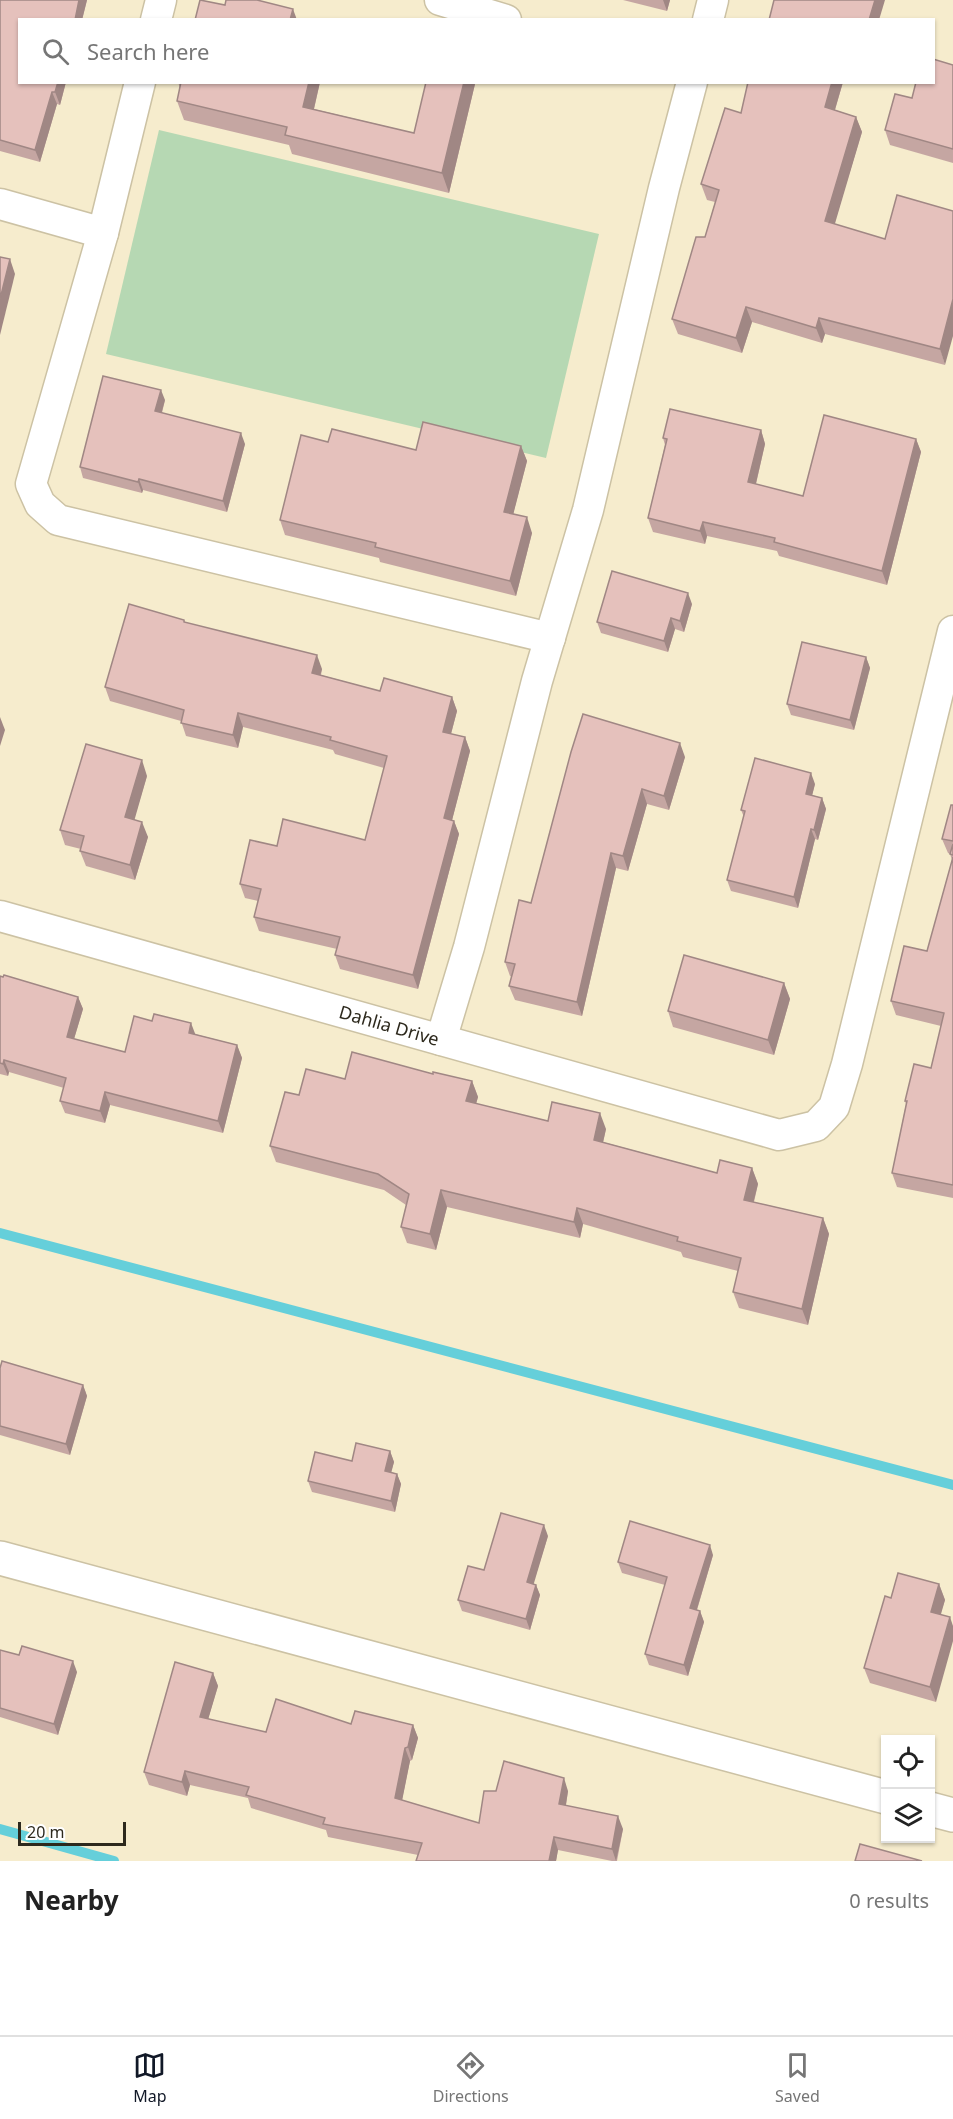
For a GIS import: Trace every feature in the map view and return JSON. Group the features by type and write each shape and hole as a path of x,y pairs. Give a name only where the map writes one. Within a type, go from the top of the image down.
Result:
{"main road":[{"path":"0,1558 881,1796"},
{"path":"935,1810 953,1815"}],"street":[{"path":"156,18 161,0"},
{"path":"440,0 499,18"},
{"path":"708,18 713,0"},
{"path":"139,84 102,233 32,484 40,504 58,520 550,638"},
{"path":"441,1040 469,947 537,681 588,510 664,188 691,84"},
{"path":"0,204 102,233"},
{"name":"Dahlia Drive","path":"0,915 778,1135 816,1126 834,1107 847,1064 953,631"}],"green space":[{"path":"159,130 599,234 546,458 106,354"}],"building":[{"path":"0,0 79,0 75,18 18,18 18,84 57,84 55,92 52,92 35,150 0,140"},
{"path":"200,0 225,5 226,0 257,0 293,9 291,18 196,18"},
{"path":"774,0 875,0 870,18 770,18"},
{"path":"935,60 953,65 953,149 885,130 895,94 912,98 916,84 935,84"},
{"path":"181,84 309,84 303,107 414,133 426,84 464,84 442,173 285,135 287,127 177,101"},
{"path":"748,84 831,84 825,107 856,117 825,221 885,239 897,195 953,211 953,299 940,349 819,318 816,328 746,307 736,338 672,319 696,237 705,237 719,190 701,184 725,108 741,113"},
{"path":"0,257 10,259 0,299"},
{"path":"103,376 161,390 155,411 241,433 223,501 139,479 138,482 80,467"},
{"path":"670,409 761,430 748,482 803,496 824,415 916,439 882,571 774,542 775,538 703,522 700,531 648,518 667,439 663,438"},
{"path":"423,422 521,446 504,512 527,517 510,581 375,547 376,543 280,520 301,435 328,442 332,429 416,450"},
{"path":"612,571 688,593 680,621 671,618 664,641 597,622"},
{"path":"129,604 184,620 184,622 317,655 312,673 380,691 384,678 452,697 443,732 465,737 444,818 454,821 413,975 335,955 340,937 254,917 261,889 240,884 250,840 277,846 283,819 365,840 387,756 330,740 331,737 238,713 233,735 181,723 184,710 105,687"},
{"path":"802,642 866,657 850,720 787,704"},
{"path":"583,714 680,743 664,796 642,789 623,856 611,853 577,1002 509,986 515,964 505,962 519,900 531,903"},
{"path":"86,744 142,760 125,817 142,822 130,865 80,851 84,836 60,830"},
{"path":"755,758 811,773 806,794 822,798 814,830 811,829 794,897 727,880 745,811 741,810"},
{"path":"951,805 953,805 953,841 942,839"},
{"path":"953,857 953,1185 892,1173 914,1064 931,1068 944,1013 891,1001 904,946 927,951"},
{"path":"684,955 784,983 768,1040 668,1011"},
{"path":"4,975 78,997 67,1037 125,1052 134,1016 152,1021 154,1014 191,1023 189,1033 237,1045 218,1121 105,1092 100,1111 60,1101 66,1078 4,1060 3,1064 0,1063 0,976"},
{"path":"352,1052 433,1074 433,1072 472,1081 466,1101 548,1121 552,1102 600,1113 594,1140 717,1173 720,1160 752,1168 744,1200 823,1218 802,1309 733,1292 741,1258 677,1241 678,1237 577,1208 574,1222 441,1190 430,1234 401,1227 409,1194 378,1174 270,1146 285,1092 299,1095 306,1069 345,1079"},
{"path":"2,1361 83,1385 66,1444 0,1426"},
{"path":"356,1443 390,1451 385,1471 397,1474 391,1501 308,1481 315,1452 352,1461"},
{"path":"501,1513 544,1525 527,1582 536,1585 526,1619 458,1600 468,1566 484,1570"},
{"path":"630,1521 710,1545 690,1608 700,1611 684,1665 645,1654 667,1577 618,1562"},
{"path":"898,1573 939,1584 931,1612 950,1617 930,1687 864,1668 885,1596 891,1598"},
{"path":"22,1646 73,1661 54,1724 0,1708 0,1650 19,1655"},
{"path":"175,1662 213,1673 200,1717 266,1732 276,1699 351,1724 355,1711 413,1725 408,1747 405,1748 395,1798 479,1823 484,1791 496,1791 504,1761 564,1778 559,1804 618,1816 612,1849 554,1837 549,1861 416,1861 422,1843 323,1824 325,1818 246,1795 249,1787 185,1771 182,1782 144,1772"},
{"path":"860,1844 922,1861 855,1861"}],"waterway":[{"path":"0,1233 953,1485"},
{"path":"0,1829 114,1861"}]}
